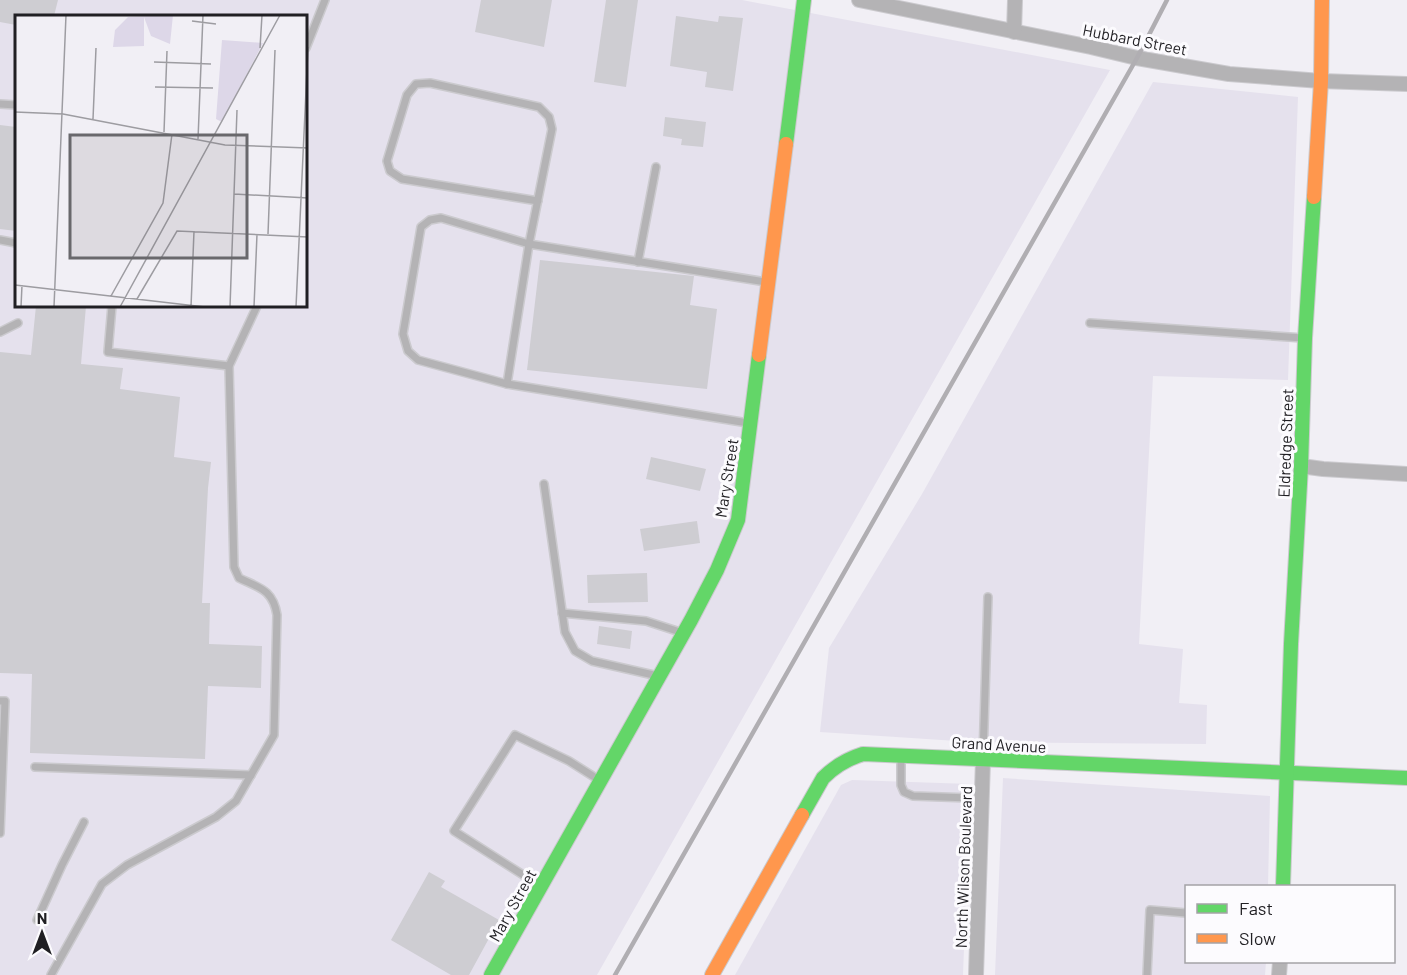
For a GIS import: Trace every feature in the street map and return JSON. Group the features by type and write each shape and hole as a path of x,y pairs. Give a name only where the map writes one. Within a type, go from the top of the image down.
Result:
{"street":[{"name":"Mary Street","path":"491,975 683,633 717,570 738,520 804,0"},
{"name":"Hubbard Street","path":"859,0 1137,58 1229,74 1321,81 1407,84"},
{"path":"1014,32 1015,0"},
{"name":"Eldredge Street","path":"1282,885 1305,338 1321,81 1322,0"},
{"path":"1301,466 1407,474"},
{"name":"Grand Avenue","path":"712,975 823,778 847,758 863,754 901,755 1407,778"},
{"name":"North Wilson Boulevard","path":"976,975 983,760"}],"lane":[{"path":"308,43 325,0"},
{"path":"507,384 529,244 538,201 552,129 549,117 539,107 430,83 417,84 407,95 387,161 390,171 402,179 538,201"},
{"path":"0,104 15,105"},
{"path":"638,262 656,167"},
{"path":"751,423 507,384 418,360 408,351 403,334 421,228 430,220 441,218 529,244 768,283"},
{"path":"0,240 15,243"},
{"path":"112,308 108,352 229,366"},
{"path":"51,975 102,884 127,865 216,817 236,801 274,735 277,615 275,602 266,592 239,578 234,567 229,366 256,308"},
{"path":"0,332 18,323"},
{"path":"1090,323 1305,338"},
{"path":"544,484 565,632 575,651 592,661 659,677"},
{"path":"983,760 988,597"},
{"path":"562,613 646,621 683,633"},
{"path":"0,701 5,701 0,833"},
{"path":"541,886 454,831 514,735 569,760 601,781"},
{"path":"901,755 900,785 904,792 913,796 970,798"},
{"path":"35,767 251,775"},
{"path":"37,920 84,822"},
{"path":"1147,975 1150,910 1185,913"}],"shaded area":[{"path":"0,0 742,0 1110,70 597,975 0,975"},
{"path":"1153,82 1298,97 1288,380 1153,376 1139,644 1183,649 1179,703 1207,705 1206,744 972,742 820,732 829,648 922,494"},
{"path":"1003,778 1270,796 1268,885 1185,885 1185,963 1266,963 1265,975 995,975"},
{"path":"852,780 970,784 963,975 735,975 841,785"}],"building":[{"path":"0,0 58,0 54,15 15,15 15,25 0,22"},
{"path":"481,0 552,0 544,47 475,32"},
{"path":"606,0 638,0 626,87 594,82"},
{"path":"676,16 718,22 719,16 743,18 733,91 705,87 707,72 670,66"},
{"path":"665,117 706,122 703,147 681,145 682,139 663,136"},
{"path":"0,125 15,127 15,231 0,229"},
{"path":"540,260 694,276 690,305 717,309 707,389 527,370"},
{"path":"36,308 86,308 81,364 123,368 120,389 180,397 174,457 211,462 202,603 210,603 209,644 262,646 261,688 208,686 205,759 30,753 32,674 0,673 0,352 31,355"},
{"path":"651,457 706,469 700,491 646,479"},
{"path":"697,521 700,543 644,551 640,529"},
{"path":"647,573 648,602 588,603 587,575"},
{"path":"599,626 632,631 630,649 597,644"},
{"path":"429,872 445,881 441,887 499,920 469,975 451,975 391,940"}],"railway":[{"path":"615,975 1137,58 1167,0"}],"traffic: fast":[{"path":"786,144 804,0"},
{"path":"1283,885 1291,644 1314,197"},
{"path":"491,975 717,570 738,520 759,355"},
{"path":"802,815 823,778 842,763 863,754 1407,778"}],"traffic: slow":[{"path":"1314,197 1321,81 1322,0"},
{"path":"759,355 786,144"},
{"path":"712,975 802,815"}]}
